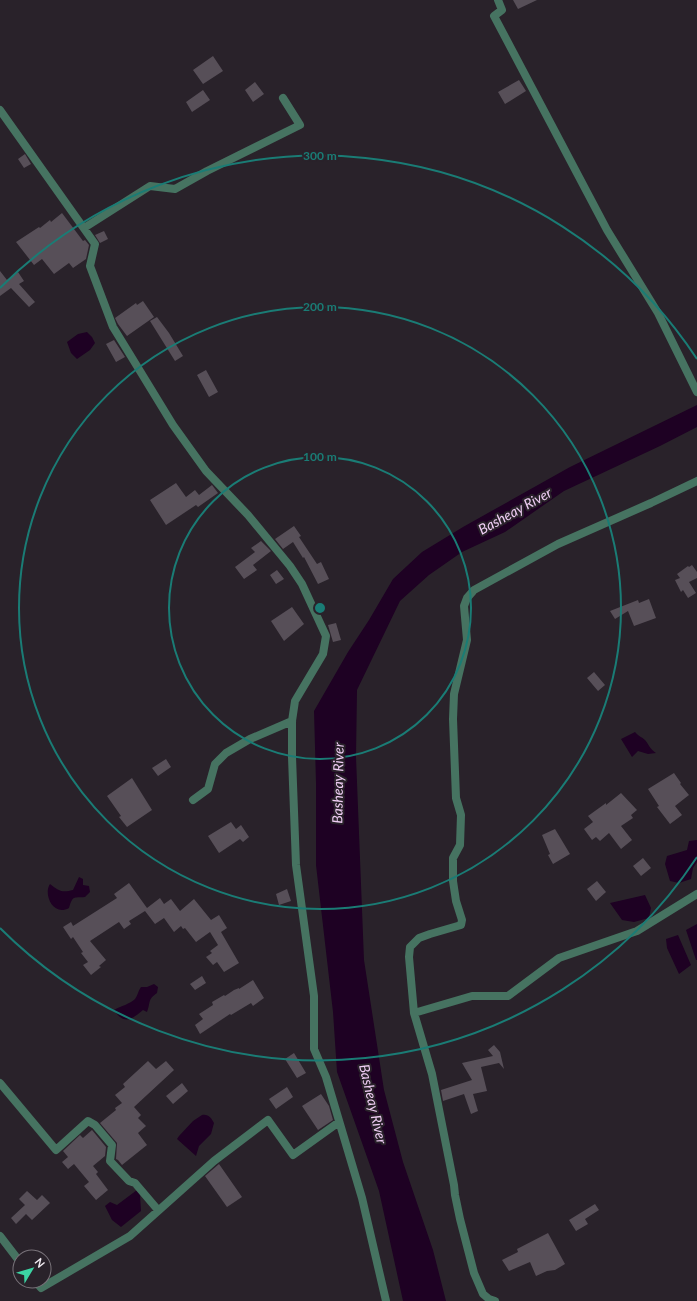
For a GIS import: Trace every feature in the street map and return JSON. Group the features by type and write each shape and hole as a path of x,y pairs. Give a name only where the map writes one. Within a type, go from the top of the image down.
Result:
{"street":[{"path":"498,0 502,10 494,16 607,230 658,313 697,392"},
{"path":"84,228 150,186 175,189 207,171 300,125 283,98"},
{"path":"0,110 95,244 90,266 113,327 128,354 173,425 206,471 248,515 290,566 302,584 326,636 323,654 295,700 292,721 296,865 314,996 314,1049 326,1077 362,1198 386,1301"},
{"path":"495,1301 482,1294 474,1273 460,1219 432,1074 414,1013 409,956 410,947 419,938 461,926 462,920 456,901 453,881 453,858 460,845 461,815 456,798 453,719 454,694 467,640 464,606 467,598 474,590 558,544 697,481"},
{"path":"193,800 208,789 215,764 226,753 250,739 292,721"},
{"path":"414,1013 472,996 508,996 559,958 637,931 697,894"},
{"path":"0,1083 56,1150 88,1121 95,1125 112,1146 110,1161 135,1184 158,1210"},
{"path":"52,1282 130,1236 214,1161 268,1120 293,1155 340,1122"},
{"path":"0,1236 12,1252"}],"water":[{"path":"87,332 95,343 90,350 77,359 71,353 67,342 78,334"},
{"name":"Basheay River","path":"697,405 697,427 564,491 505,532 462,552 429,575 400,601 357,690 356,757 364,960 384,1090 403,1162 433,1250 446,1301 403,1301 379,1191 337,1072 333,1012 316,865 314,711 393,579 422,552 463,527 570,467"},
{"path":"635,732 645,740 656,753 648,754 638,751 632,757 621,739"},
{"path":"697,840 697,862 693,868 691,879 679,883 670,881 665,864 667,856 687,850 689,841"},
{"path":"79,877 83,879 83,885 89,886 90,892 85,897 74,898 69,908 63,910 54,907 48,893 50,884 61,891 73,890"},
{"path":"645,895 651,908 649,918 634,922 622,920 610,903"},
{"path":"697,924 697,960 696,960 686,930"},
{"path":"678,935 691,965 679,974 667,948 666,939"},
{"path":"154,984 158,987 157,993 150,999 147,1012 143,1010 131,1018 124,1019 121,1018 114,1010 133,1001 141,987 147,987"},
{"path":"202,1115 211,1118 214,1123 211,1134 199,1146 196,1156 177,1139 193,1121"},
{"path":"137,1190 140,1195 141,1211 121,1227 112,1220 105,1206 110,1202 117,1205"}],"building":[{"path":"513,0 537,0 518,9"},
{"path":"213,56 223,71 203,84 193,70"},
{"path":"519,80 526,91 505,104 498,92"},
{"path":"255,82 264,94 253,102 245,90"},
{"path":"203,90 210,100 192,112 186,102"},
{"path":"25,154 31,164 24,168 18,159"},
{"path":"62,213 83,241 85,240 89,245 86,259 73,268 69,263 54,274 42,259 34,265 16,242 39,227 40,228 50,220 51,222"},
{"path":"104,231 108,239 100,243 95,235"},
{"path":"0,271 7,280 18,272 24,281 19,284 35,302 29,307 11,288 0,296"},
{"path":"143,301 154,317 127,336 115,318 136,303 137,305"},
{"path":"157,317 183,356 175,361 150,321"},
{"path":"114,340 125,357 116,362 106,344"},
{"path":"206,370 218,392 209,397 197,375"},
{"path":"176,483 186,497 195,490 199,495 212,485 218,493 198,507 196,505 166,525 150,500"},
{"path":"294,526 301,536 299,537 317,564 321,562 329,579 318,584 304,557 303,558 293,542 283,549 275,539"},
{"path":"261,541 271,551 253,565 257,570 244,579 235,567 255,552 251,548"},
{"path":"692,565 697,572 697,578 689,582 696,593 688,598 683,590 681,592 675,580 680,578 677,574 688,566 689,567"},
{"path":"277,570 284,579 276,584 270,575"},
{"path":"649,599 656,618 634,626 628,611 615,619 610,611 638,600 639,603"},
{"path":"292,607 304,624 284,641 271,621"},
{"path":"336,623 341,640 333,642 328,625"},
{"path":"594,672 605,685 598,691 587,678"},
{"path":"166,759 171,767 158,776 152,768"},
{"path":"674,773 681,783 680,784 689,795 675,806 682,815 670,824 657,807 659,806 648,789"},
{"path":"132,778 152,810 127,827 119,817 121,816 107,796"},
{"path":"621,793 637,810 631,815 633,818 621,826 632,840 621,849 609,833 600,841 596,837 592,840 584,829 593,822 588,816 606,803 606,805"},
{"path":"231,822 236,829 241,825 249,837 243,842 240,839 219,853 208,836"},
{"path":"555,829 570,854 553,864 548,855 550,854 542,835"},
{"path":"643,858 651,868 641,876 633,866"},
{"path":"597,881 606,892 596,901 587,889"},
{"path":"129,883 147,908 160,898 164,904 171,899 180,911 194,899 211,920 219,915 227,928 221,932 239,963 224,972 217,962 213,965 206,957 212,953 210,951 218,945 210,932 196,942 185,928 183,929 181,926 174,932 164,918 155,924 145,911 129,921 131,924 124,929 119,922 90,941 106,960 99,966 101,967 91,975 83,965 88,962 81,953 83,952 73,937 71,939 63,927 71,922 73,926 117,898 114,894"},
{"path":"287,889 291,901 279,905 276,894"},
{"path":"202,976 206,983 195,990 190,984"},
{"path":"253,980 264,998 253,1006 251,1003 231,1015 230,1014 200,1034 195,1025 203,1019 199,1014 213,1005 212,1002 234,990 239,989"},
{"path":"494,1045 500,1052 504,1069 499,1063 481,1067 487,1091 473,1094 478,1111 471,1114 464,1094 443,1101 441,1090 472,1080 462,1063 493,1056 488,1050"},
{"path":"294,1053 306,1073 297,1078 285,1059"},
{"path":"148,1061 156,1069 166,1061 174,1070 134,1107 141,1115 138,1118 146,1126 138,1133 147,1145 122,1165 116,1159 117,1143 100,1123 122,1103 115,1095 125,1087 123,1084"},
{"path":"182,1083 188,1091 173,1104 166,1096"},
{"path":"287,1087 293,1097 276,1109 269,1099"},
{"path":"321,1094 329,1106 333,1120 318,1130 302,1106"},
{"path":"92,1130 106,1147 105,1156 93,1166 98,1172 96,1174 108,1190 96,1200 84,1186 89,1182 74,1164 68,1169 62,1162 68,1157 63,1151 80,1135 83,1138"},
{"path":"219,1164 242,1197 227,1207 205,1176"},
{"path":"27,1191 37,1200 42,1195 50,1203 32,1220 26,1214 16,1224 11,1218 25,1205 19,1199"},
{"path":"595,1204 599,1210 585,1219 588,1224 576,1231 569,1220"},
{"path":"548,1233 565,1264 555,1270 547,1271 536,1276 530,1262 509,1271 502,1260 518,1252 517,1249"}]}
